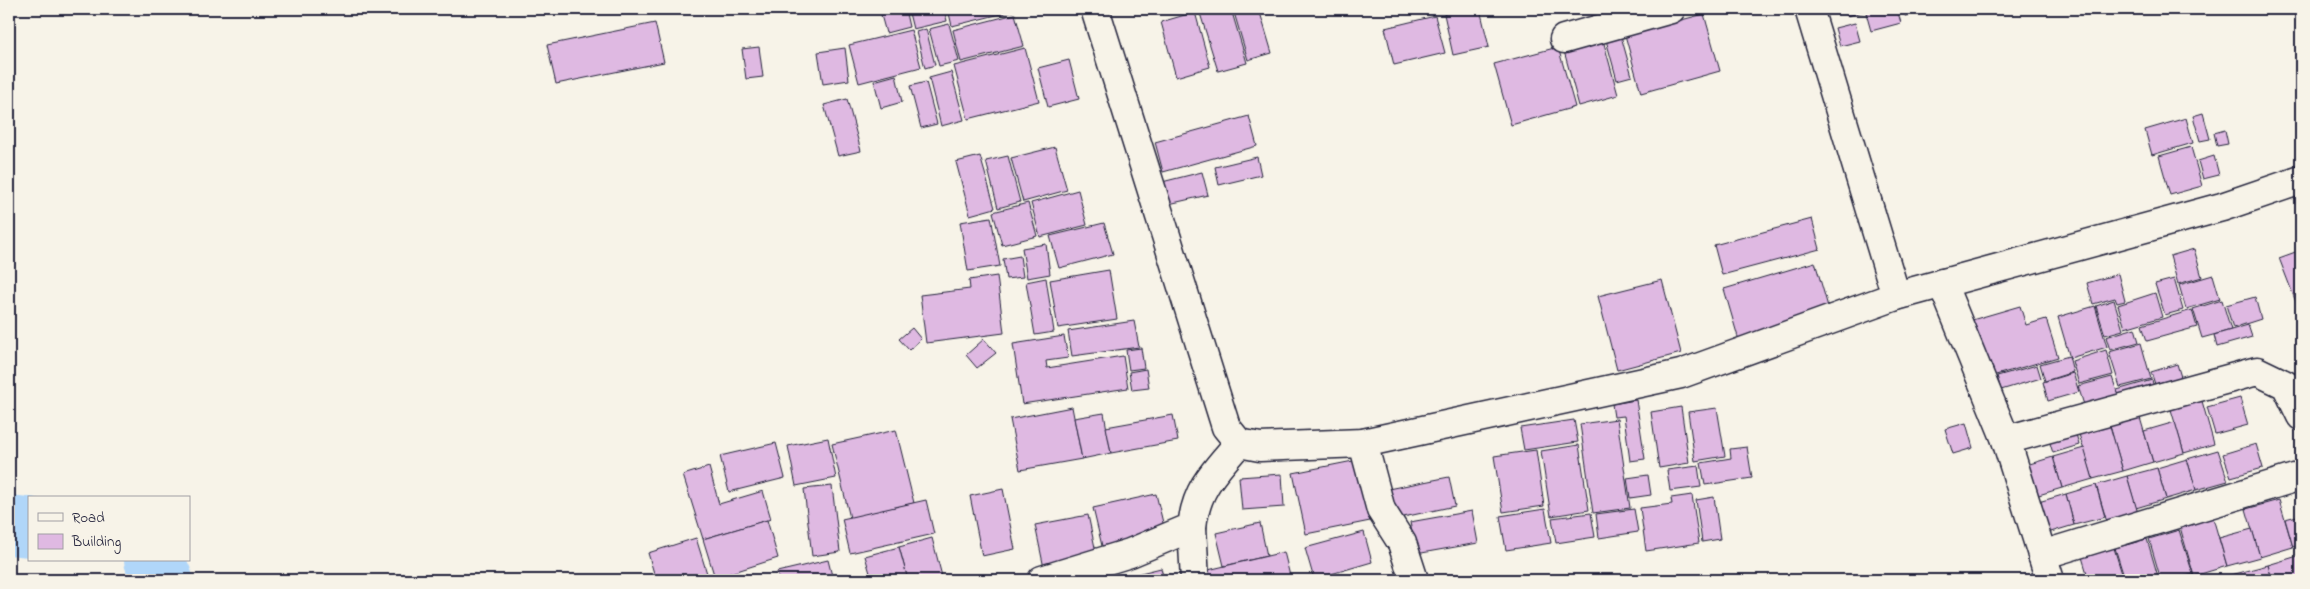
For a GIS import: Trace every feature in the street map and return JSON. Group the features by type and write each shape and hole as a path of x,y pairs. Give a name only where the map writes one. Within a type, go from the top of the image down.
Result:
{"street":[{"path":"1096,9 1226,427 1239,443 1260,447 1363,443 1681,374 1896,296 2222,207 2301,180"},
{"path":"1564,39 1671,9"},
{"path":"1809,9 1896,296"},
{"path":"1942,283 2006,440 2050,580"},
{"path":"2006,440 2257,371 2286,385 2301,416"},
{"path":"1195,580 1192,527 1194,513 1206,480 1239,443"},
{"path":"1363,443 1381,510 1402,543 1414,580"},
{"path":"2042,555 2301,476"},
{"path":"1042,580 1130,553 1192,527"}],"building":[{"path":"905,9 909,27 886,33 881,15"},
{"path":"908,9 944,9 947,21 913,29"},
{"path":"948,9 1012,9 1013,11 952,26"},
{"path":"1231,9 1247,63 1218,71 1199,10"},
{"path":"1233,9 1259,9 1272,53 1248,60"},
{"path":"1469,9 1480,9 1489,47 1453,55 1444,14"},
{"path":"1845,9 1874,9 1847,16"},
{"path":"1882,9 1897,9 1901,23 1871,31 1866,13"},
{"path":"1903,9 1921,9 1922,11 1905,16"},
{"path":"1195,12 1210,67 1176,77 1161,22"},
{"path":"1015,14 1024,46 961,62 953,30"},
{"path":"1704,14 1720,71 1641,93 1625,35"},
{"path":"1435,16 1445,53 1394,65 1385,28"},
{"path":"655,23 664,62 556,84 547,45"},
{"path":"1855,23 1860,41 1840,46 1835,28"},
{"path":"949,24 959,61 939,66 929,29"},
{"path":"926,29 935,65 925,68 916,32"},
{"path":"911,30 921,67 859,83 849,45"},
{"path":"1621,36 1632,76 1617,80 1606,40"},
{"path":"1603,40 1618,95 1579,106 1564,51"},
{"path":"759,47 763,77 746,79 742,49"},
{"path":"1558,47 1575,107 1511,125 1494,64"},
{"path":"845,48 849,80 823,84 818,52"},
{"path":"1025,48 1039,101 968,119 954,66"},
{"path":"1069,60 1079,99 1048,107 1038,68"},
{"path":"951,72 964,120 941,126 929,78"},
{"path":"896,75 902,102 881,108 874,81"},
{"path":"926,82 937,124 921,128 910,86"},
{"path":"847,99 861,151 838,156 824,105"},
{"path":"2203,113 2210,139 2200,141 2193,116"},
{"path":"1249,116 1257,146 1163,172 1155,142"},
{"path":"2186,118 2193,143 2152,155 2145,130"},
{"path":"2225,130 2228,144 2217,146 2214,133"},
{"path":"1055,147 1067,190 1023,202 1011,158"},
{"path":"2191,147 2202,186 2170,195 2159,156"},
{"path":"980,156 995,208 970,215 956,162"},
{"path":"1008,156 1020,202 998,208 986,161"},
{"path":"2214,156 2219,175 2203,179 2198,161"},
{"path":"1257,157 1261,175 1219,185 1215,167"},
{"path":"1202,172 1208,195 1160,206 1154,184"},
{"path":"1078,190 1087,225 1040,237 1031,203"},
{"path":"1028,203 1037,236 1002,245 993,212"},
{"path":"991,217 1000,266 968,271 960,222"},
{"path":"1812,219 1820,249 1722,275 1714,245"},
{"path":"1104,223 1113,254 1059,268 1050,236"},
{"path":"1046,244 1050,274 1027,278 1022,248"},
{"path":"2194,249 2202,277 2178,284 2170,256"},
{"path":"2301,250 2301,315 2279,258"},
{"path":"1020,256 1023,277 1006,279 1003,259"},
{"path":"1815,262 1831,317 1740,344 1724,289"},
{"path":"1109,270 1117,319 1058,328 1050,280"},
{"path":"2118,274 2125,301 2117,303 2115,298 2093,304 2087,283"},
{"path":"2213,275 2220,299 2186,309 2179,285"},
{"path":"997,276 1004,333 926,343 920,295 970,289 969,280"},
{"path":"1046,278 1054,332 1035,335 1026,282"},
{"path":"2174,279 2183,310 2165,315 2155,284"},
{"path":"1662,280 1681,353 1617,370 1598,296"},
{"path":"2155,293 2162,317 2125,328 2118,305"},
{"path":"2255,297 2261,319 2233,328 2226,305"},
{"path":"2114,300 2123,330 2105,335 2096,306"},
{"path":"2222,300 2231,330 2202,338 2193,309"},
{"path":"2020,306 2026,325 2046,319 2058,357 1989,377 1972,320"},
{"path":"2095,306 2107,347 2070,358 2058,317"},
{"path":"2192,310 2197,327 2147,341 2142,325"},
{"path":"1134,321 1139,347 1072,356 1068,331"},
{"path":"2248,325 2252,337 2217,347 2214,335"},
{"path":"912,328 921,339 909,350 899,339"},
{"path":"2135,328 2139,342 2110,350 2106,337"},
{"path":"1064,336 1068,358 1046,361 1047,368 1123,356 1128,388 1022,404 1013,344"},
{"path":"984,339 996,353 977,368 966,355"},
{"path":"2141,343 2151,379 2120,387 2109,352"},
{"path":"1141,348 1144,368 1129,370 1126,350"},
{"path":"2106,350 2113,375 2079,384 2072,361"},
{"path":"2069,356 2073,372 2045,381 2040,364"},
{"path":"2177,364 2181,377 2155,384 2151,372"},
{"path":"2037,365 2041,378 2001,390 1997,376"},
{"path":"1146,369 1149,388 1132,390 1129,372"},
{"path":"2073,373 2079,392 2048,401 2043,382"},
{"path":"2112,377 2119,398 2085,408 2078,386"},
{"path":"2152,380 2156,395 2122,405 2117,390"},
{"path":"2200,394 2214,444 2184,453 2169,403"},
{"path":"2240,398 2248,425 2215,434 2207,407"},
{"path":"1636,400 1645,459 1630,461 1624,416 1614,417 1612,404"},
{"path":"1072,407 1082,459 1020,470 1010,419"},
{"path":"1681,407 1689,463 1659,468 1651,412"},
{"path":"1717,408 1725,456 1695,461 1688,412"},
{"path":"2138,411 2153,462 2123,471 2108,420"},
{"path":"1104,413 1111,453 1082,459 1074,418"},
{"path":"1173,415 1178,441 1111,453 1106,427"},
{"path":"1617,419 1630,508 1593,513 1580,424"},
{"path":"2108,419 2123,471 2093,479 2077,428"},
{"path":"1574,420 1578,442 1524,450 1520,428"},
{"path":"2175,422 2184,453 2153,462 2144,431"},
{"path":"1966,423 1973,448 1953,454 1945,429"},
{"path":"896,430 914,503 850,518 832,444"},
{"path":"2075,430 2079,445 2053,453 2048,437"},
{"path":"828,438 836,478 796,486 788,446"},
{"path":"776,443 785,478 729,492 720,456"},
{"path":"2256,444 2263,468 2231,477 2223,454"},
{"path":"1579,445 1589,510 1551,516 1541,451"},
{"path":"1747,447 1752,478 1705,485 1701,463 1731,458 1730,449"},
{"path":"2084,448 2093,479 2062,488 2053,457"},
{"path":"1536,450 1544,506 1503,512 1494,456"},
{"path":"2218,450 2228,481 2196,490 2187,459"},
{"path":"2053,457 2062,488 2032,497 2023,466"},
{"path":"2187,459 2196,490 2166,499 2157,468"},
{"path":"1358,460 1370,521 1306,534 1293,473"},
{"path":"1698,466 1701,487 1670,491 1667,470"},
{"path":"709,467 719,504 763,491 771,519 703,539 683,475"},
{"path":"2157,468 2166,499 2136,508 2127,476"},
{"path":"1282,474 1284,507 1242,510 1239,477"},
{"path":"1648,475 1651,495 1630,498 1627,478"},
{"path":"2127,476 2140,520 2109,529 2096,485"},
{"path":"1449,477 1455,506 1394,519 1388,489"},
{"path":"2096,485 2105,517 2074,525 2066,494"},
{"path":"832,486 840,552 812,556 804,489"},
{"path":"1003,489 1015,549 982,556 970,496"},
{"path":"1156,494 1165,531 1102,546 1093,508"},
{"path":"2066,494 2074,525 2044,534 2035,503"},
{"path":"1692,495 1699,543 1646,551 1640,508 1672,504 1671,498"},
{"path":"1714,497 1720,539 1702,542 1696,500"},
{"path":"926,500 934,534 850,553 842,519"},
{"path":"2279,500 2293,547 2260,557 2246,509"},
{"path":"1545,509 1551,543 1506,550 1500,516"},
{"path":"1634,509 1638,532 1599,538 1596,514"},
{"path":"1472,511 1478,543 1416,554 1410,522"},
{"path":"1591,513 1595,537 1556,543 1552,518"},
{"path":"1088,515 1097,557 1044,568 1035,525"},
{"path":"2301,515 2301,545 2293,547 2285,519"},
{"path":"2213,518 2227,566 2194,576 2180,527"},
{"path":"767,520 778,558 715,578 703,539"},
{"path":"1260,523 1267,556 1224,566 1216,533"},
{"path":"2252,529 2260,557 2227,566 2219,538"},
{"path":"2179,530 2193,574 2171,580 2161,580 2149,539"},
{"path":"1364,532 1372,562 1314,579 1305,548"},
{"path":"696,538 709,580 656,580 648,553"},
{"path":"932,538 943,580 908,580 899,547"},
{"path":"2147,539 2159,580 2125,580 2115,548"},
{"path":"899,547 908,580 872,580 865,556"},
{"path":"2114,548 2124,580 2089,580 2082,557"},
{"path":"1284,552 1291,580 1211,580 1208,570"},
{"path":"2301,555 2301,580 2272,580 2268,565"},
{"path":"828,560 833,580 779,580 777,572"},
{"path":"2268,565 2272,580 2236,580 2234,574"},
{"path":"1161,568 1164,580 1112,580"},
{"path":"2234,574 2236,580 2214,580"}],"waterway":[{"path":"9,525 28,527"},
{"path":"155,562 163,580"}]}
